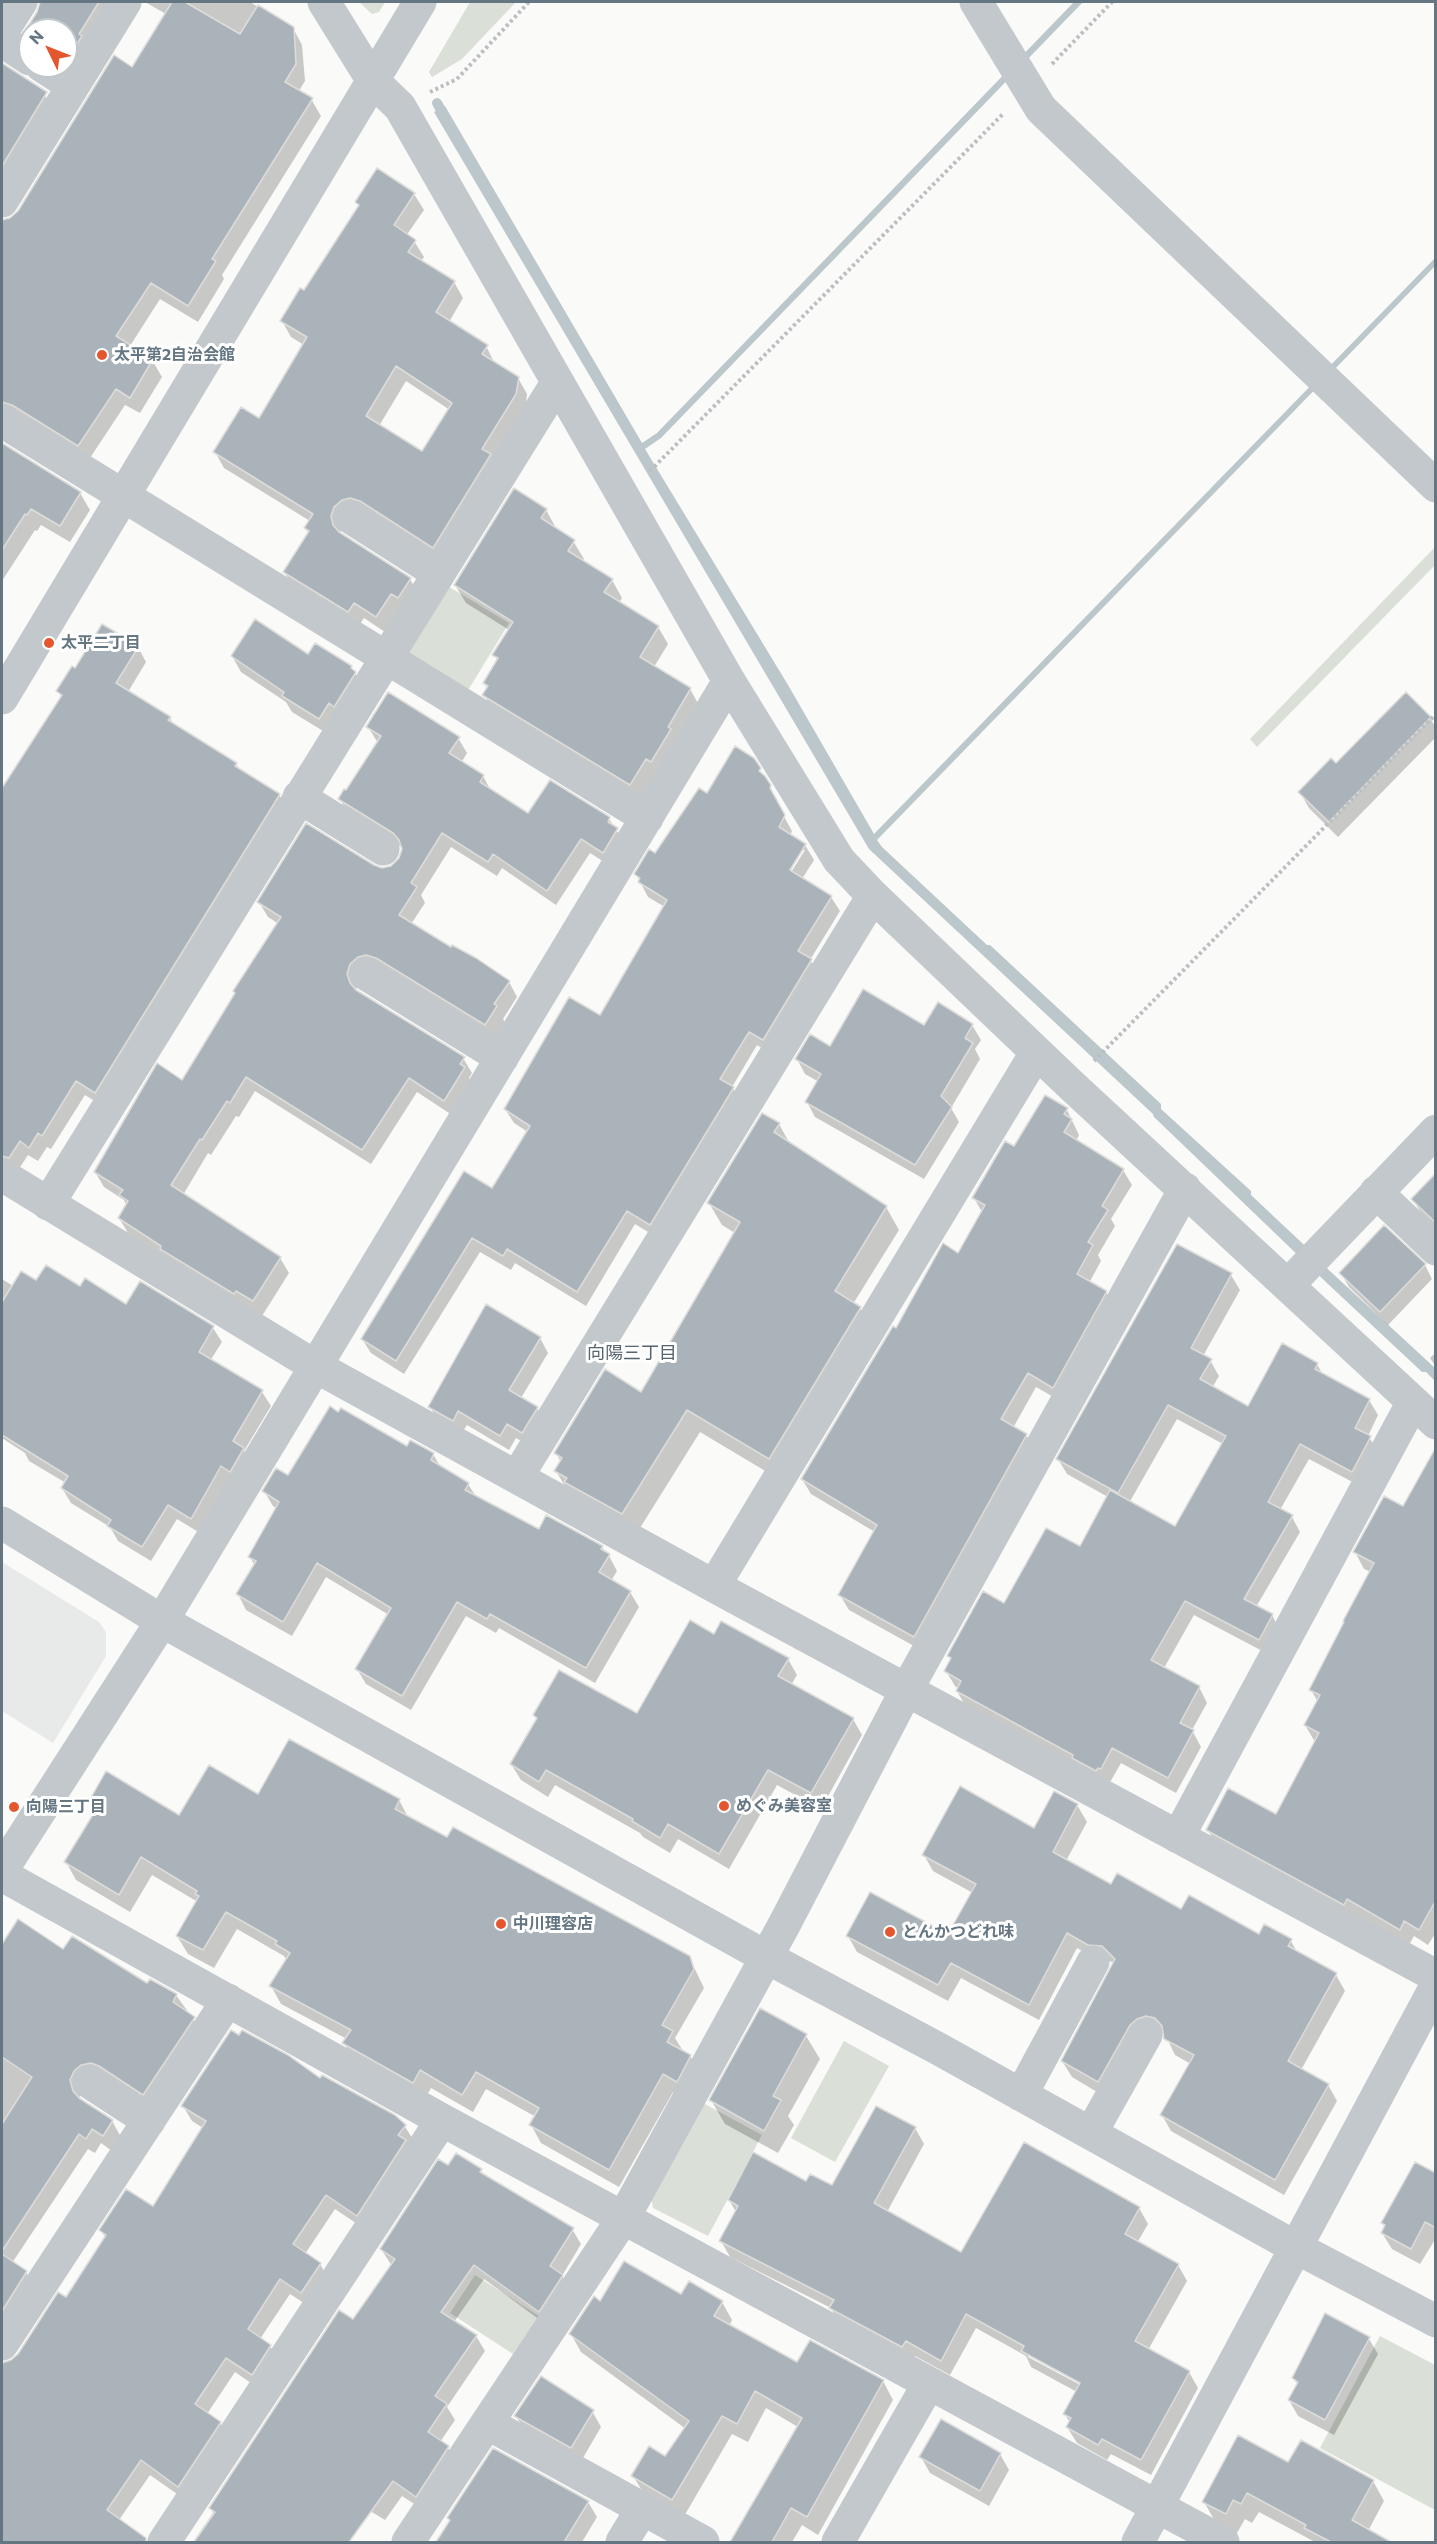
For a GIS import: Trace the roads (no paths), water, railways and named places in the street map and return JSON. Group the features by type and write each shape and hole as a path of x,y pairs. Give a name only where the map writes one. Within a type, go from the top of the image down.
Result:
{"street":[{"path":"2,32 21,2"},
{"path":"2,201 125,2"},
{"path":"324,2 373,81 400,107 729,681 839,860 873,896 1036,1053 1424,1412 1178,1837"},
{"path":"2,698 420,2"},
{"path":"976,2 1041,109 1436,486"},
{"path":"2,41 18,51"},
{"path":"61,78 73,86"},
{"path":"48,1204 557,383"},
{"path":"2,421 647,818"},
{"path":"350,517 438,573"},
{"path":"2,1870 162,1621 729,681"},
{"path":"300,797 383,849"},
{"path":"517,1478 873,896"},
{"path":"366,974 502,1058"},
{"path":"714,1586 1036,1053"},
{"path":"1288,1285 1436,1131"},
{"path":"2,1175 315,1366 714,1586 1436,1976"},
{"path":"408,2542 624,2217 766,1957 907,1689 1185,1189"},
{"path":"1376,1192 1436,1249"},
{"path":"2,1523 162,1621 766,1957 1091,2133 1295,2247 1434,2317"},
{"path":"2,1875 442,2120 1222,2542"},
{"path":"1021,2095 1093,1962"},
{"path":"1138,2542 1436,1986"},
{"path":"2,2344 228,2000"},
{"path":"1091,2133 1146,2035"},
{"path":"89,2082 148,2121"},
{"path":"165,2542 442,2120"},
{"path":"838,2542 929,2383"},
{"path":"487,2423 704,2542"},
{"path":"622,2542 642,2509"}],"waterway":[{"path":"437,103 447,121"}],"place":[{"name":"太平第2自治会館","path":"102,355"},
{"name":"太平二丁目","path":"49,643"},
{"name":"めぐみ美容室","path":"724,1806"},
{"name":"向陽三丁目","path":"14,1807"},
{"name":"中川理容店","path":"501,1924"},
{"name":"とんかつどれ味","path":"890,1932"}],"district":[{"name":"向陽三丁目","path":"632,1353"}]}
